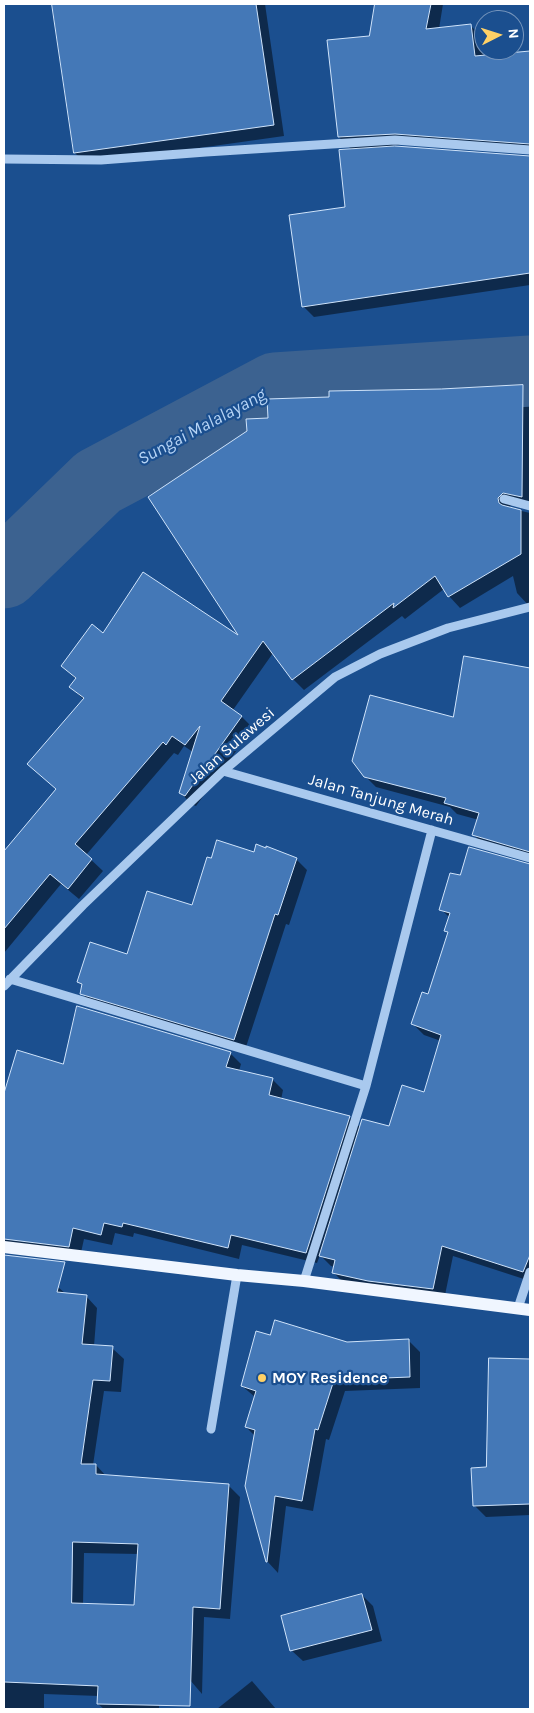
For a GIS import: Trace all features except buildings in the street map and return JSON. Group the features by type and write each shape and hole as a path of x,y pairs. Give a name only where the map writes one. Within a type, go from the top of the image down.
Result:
{"main road":[{"path":"4,1247 304,1281 524,1309"}],"street":[{"path":"4,159 101,160 395,140 530,150"},
{"path":"504,500 530,506"},
{"name":"Jalan Sulawesi","path":"7,982 83,905 223,771 335,677 380,654 448,628 530,607"},
{"name":"Jalan Tanjung Merah","path":"223,771 530,858"},
{"path":"304,1281 366,1086 432,830"},
{"path":"7,982 366,1086"},
{"path":"524,1309 530,1272"},
{"path":"211,1429 238,1275"}],"waterway":[{"name":"Sungai Malalayang","path":"4,573 98,482 275,388 530,371"}],"place":[{"name":"MOY Residence","path":"262,1378"}]}
